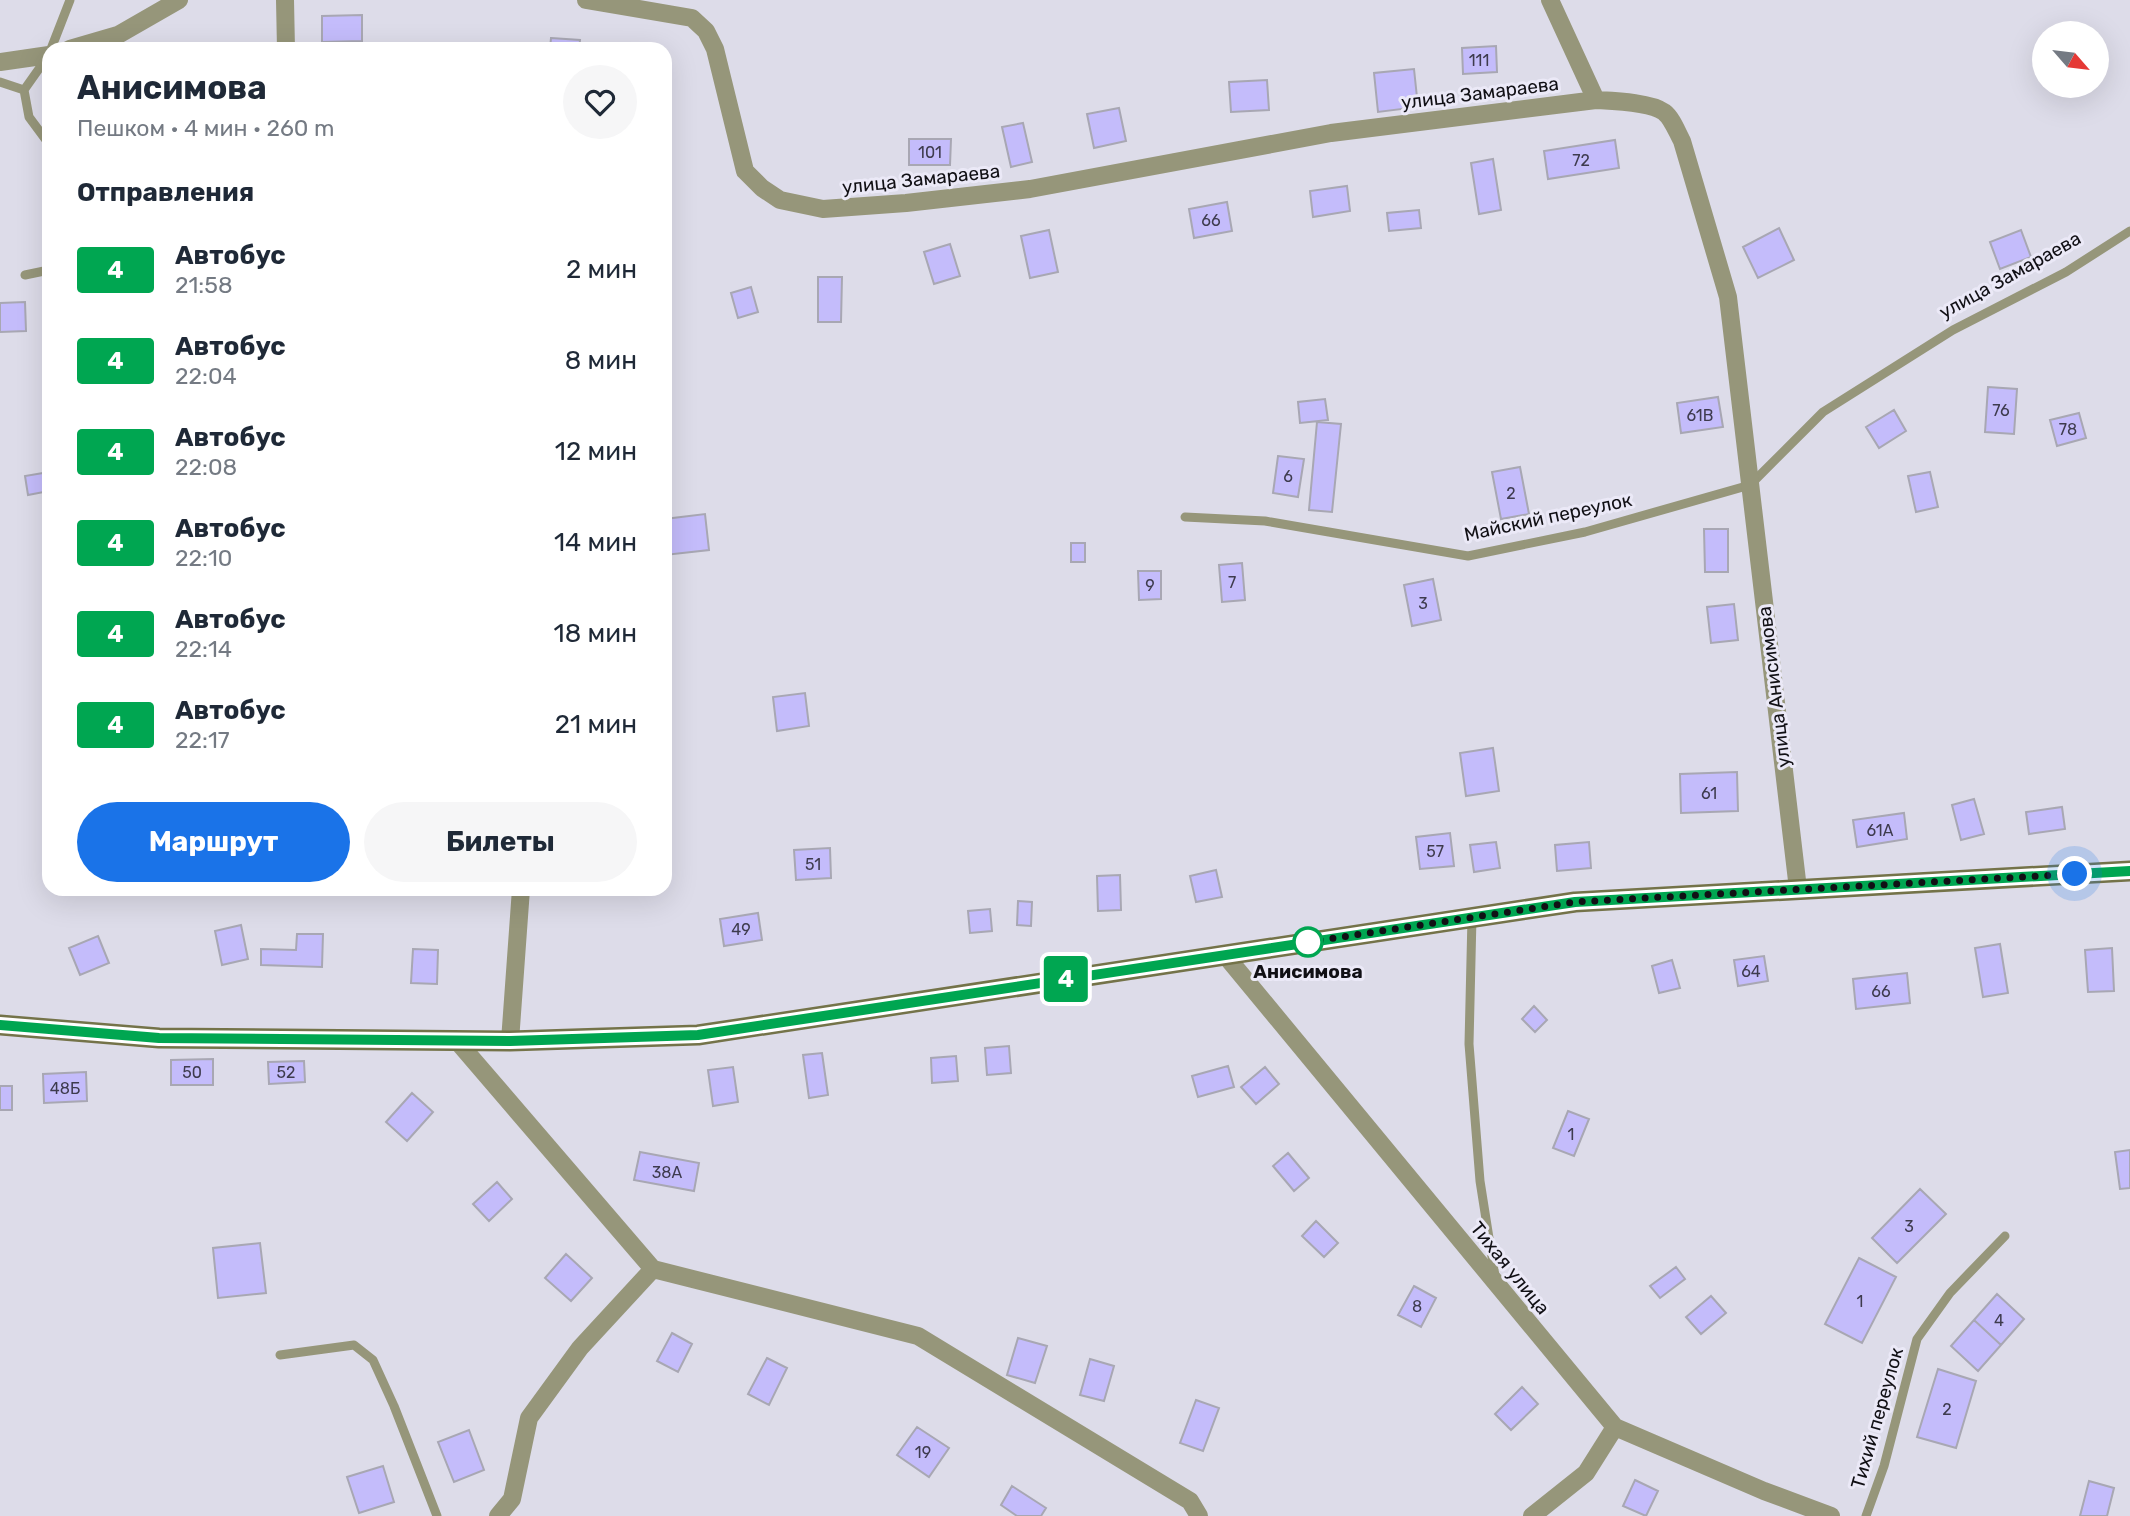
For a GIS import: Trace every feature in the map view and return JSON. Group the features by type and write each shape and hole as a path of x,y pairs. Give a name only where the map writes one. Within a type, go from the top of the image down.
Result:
{"street":[{"path":"94,42 118,35 179,0"},
{"path":"285,0 286,42"},
{"name":"улица Замараева","path":"586,0 692,18 706,31 715,49 745,172 780,200 823,209 906,204 1030,189 1331,134 1596,100 1633,103 1663,111 1682,141 1728,298 1750,485"},
{"path":"1550,0 1596,100"},
{"path":"0,62 42,54"},
{"name":"улица Анисимова","path":"1750,485 1798,889"},
{"path":"0,1025 159,1038 510,1041 698,1035 1575,902 2130,871"},
{"path":"510,1041 520,896"},
{"name":"Тихая улица","path":"1225,955 1615,1427 1763,1491 1831,1516"},
{"path":"457,1041 653,1269 918,1336 1169,1488 1190,1502 1199,1516"},
{"path":"498,1516 512,1499 529,1418 580,1348 653,1269"},
{"path":"1532,1516 1586,1473 1615,1427"}],"lane":[{"path":"53,42 70,0"},
{"path":"42,63 24,90 29,117 42,135"},
{"path":"0,82 24,90"},
{"name":"улица Замараева","path":"1750,485 1823,412 1953,330 2066,272 2130,231"},
{"path":"24,275 42,271"},
{"name":"Майский переулок","path":"1185,517 1265,521 1468,556 1585,532 1750,485"},
{"path":"1472,917 1469,1044 1480,1181 1497,1285"},
{"name":"Тихий переулок","path":"1866,1516 1884,1466 1917,1339 1950,1293 2005,1236"},
{"path":"280,1355 354,1345 373,1360 437,1516"}],"building":[{"path":"362,15 362,41 322,42 322,16"},
{"path":"551,38 580,40 580,42 551,42"},
{"path":"1496,46 1497,72 1463,74 1462,48"},
{"path":"1414,69 1418,107 1378,112 1374,73"},
{"path":"1267,80 1269,110 1231,112 1229,82"},
{"path":"1119,108 1126,141 1094,148 1087,114"},
{"path":"1023,123 1032,162 1011,167 1002,127"},
{"path":"909,139 951,139 950,165 909,165"},
{"path":"1615,140 1619,168 1548,179 1544,151"},
{"path":"1493,159 1501,210 1479,214 1471,163"},
{"path":"1347,186 1350,211 1313,217 1310,191"},
{"path":"1227,202 1232,231 1194,238 1189,209"},
{"path":"1419,210 1421,228 1389,231 1387,213"},
{"path":"1779,228 1794,260 1758,278 1743,247"},
{"path":"1049,230 1058,272 1030,278 1021,236"},
{"path":"2021,230 2031,257 2000,269 1990,242"},
{"path":"950,244 960,276 934,284 924,252"},
{"path":"818,277 842,277 841,322 818,322"},
{"path":"751,287 758,312 738,318 731,293"},
{"path":"25,302 26,331 0,332 0,303"},
{"path":"1988,387 2017,389 2014,434 1985,432"},
{"path":"1718,397 1723,427 1681,433 1677,403"},
{"path":"1325,399 1328,420 1300,423 1298,402"},
{"path":"1894,410 1906,431 1879,448 1866,427"},
{"path":"2079,413 2086,438 2057,446 2050,420"},
{"path":"1317,422 1341,424 1332,512 1309,510"},
{"path":"1278,456 1304,459 1298,497 1273,493"},
{"path":"1520,467 1529,514 1501,519 1492,472"},
{"path":"1930,472 1938,507 1916,512 1908,476"},
{"path":"42,473 42,492 28,495 25,476"},
{"path":"705,514 709,550 672,554 672,518"},
{"path":"1704,529 1728,529 1728,572 1705,572"},
{"path":"1071,543 1085,543 1085,562 1071,562"},
{"path":"1242,563 1245,600 1222,602 1219,565"},
{"path":"1138,571 1161,571 1161,599 1139,600"},
{"path":"1433,579 1441,620 1412,626 1404,585"},
{"path":"1734,604 1738,640 1711,643 1707,607"},
{"path":"805,693 809,726 777,731 773,697"},
{"path":"1493,748 1499,791 1466,796 1460,753"},
{"path":"1737,772 1738,811 1681,813 1680,774"},
{"path":"1974,799 1984,834 1961,840 1952,805"},
{"path":"2062,807 2065,829 2029,834 2026,812"},
{"path":"1904,813 1907,839 1857,847 1853,820"},
{"path":"1450,833 1454,866 1420,869 1416,837"},
{"path":"1496,842 1500,868 1474,872 1470,845"},
{"path":"1589,842 1591,868 1557,871 1555,845"},
{"path":"830,848 831,878 796,880 794,850"},
{"path":"1216,870 1222,897 1196,902 1190,876"},
{"path":"1120,875 1121,910 1098,911 1097,876"},
{"path":"1018,901 1032,902 1031,926 1017,925"},
{"path":"990,909 992,931 970,933 968,911"},
{"path":"758,913 762,940 724,946 720,919"},
{"path":"241,925 248,959 222,965 215,931"},
{"path":"297,934 323,934 322,967 261,965 261,949 296,950"},
{"path":"98,936 109,963 80,975 69,948"},
{"path":"2000,944 2008,993 1983,997 1975,948"},
{"path":"2112,948 2114,991 2088,992 2085,950"},
{"path":"413,949 438,950 437,984 411,983"},
{"path":"1764,956 1768,981 1738,986 1734,960"},
{"path":"1672,960 1680,988 1659,993 1652,966"},
{"path":"1907,973 1910,1003 1856,1009 1853,979"},
{"path":"1534,1006 1547,1020 1535,1032 1522,1019"},
{"path":"1009,1046 1011,1073 987,1075 985,1048"},
{"path":"822,1053 828,1095 809,1098 803,1055"},
{"path":"956,1056 958,1081 932,1083 931,1058"},
{"path":"213,1059 213,1085 171,1085 171,1060"},
{"path":"304,1061 305,1082 269,1084 268,1062"},
{"path":"1228,1066 1234,1087 1198,1097 1192,1076"},
{"path":"733,1067 738,1102 713,1106 708,1070"},
{"path":"1265,1067 1279,1084 1256,1104 1241,1087"},
{"path":"86,1072 87,1101 44,1103 43,1074"},
{"path":"0,1086 12,1086 12,1110 0,1110"},
{"path":"412,1093 433,1112 407,1141 386,1122"},
{"path":"1568,1111 1589,1119 1574,1156 1553,1148"},
{"path":"2130,1150 2130,1188 2120,1189 2115,1152"},
{"path":"640,1152 699,1163 694,1191 634,1180"},
{"path":"1288,1153 1309,1178 1294,1191 1273,1166"},
{"path":"497,1182 512,1199 489,1221 473,1204"},
{"path":"1920,1189 1946,1214 1897,1263 1872,1238"},
{"path":"1316,1221 1338,1243 1324,1257 1302,1236"},
{"path":"260,1243 266,1293 218,1298 213,1248"},
{"path":"566,1254 592,1278 571,1301 545,1278"},
{"path":"1859,1258 1896,1277 1862,1343 1825,1324"},
{"path":"1676,1267 1685,1279 1660,1298 1650,1286"},
{"path":"1414,1286 1436,1298 1421,1327 1398,1315"},
{"path":"1997,1294 2024,1319 2001,1345 1974,1320"},
{"path":"1711,1296 1726,1313 1701,1334 1686,1317"},
{"path":"1974,1320 2001,1345 1978,1371 1951,1346"},
{"path":"672,1333 692,1344 678,1372 657,1361"},
{"path":"1018,1338 1047,1346 1035,1383 1007,1375"},
{"path":"767,1358 787,1368 769,1405 748,1394"},
{"path":"1090,1359 1114,1366 1104,1401 1080,1395"},
{"path":"1938,1369 1976,1381 1956,1448 1917,1437"},
{"path":"1522,1387 1538,1404 1511,1430 1495,1414"},
{"path":"1196,1400 1219,1408 1203,1451 1180,1443"},
{"path":"917,1427 949,1448 929,1477 897,1455"},
{"path":"469,1430 484,1470 454,1482 438,1442"},
{"path":"383,1466 394,1502 359,1513 347,1477"},
{"path":"1635,1480 1658,1491 1646,1516 1623,1506"},
{"path":"2089,1481 2114,1488 2107,1516 2080,1516"},
{"path":"1012,1486 1046,1508 1041,1516 1017,1516 1001,1505"}],"bus line":[{"name":"4","path":"0,1025 159,1038 510,1041 698,1035 1575,902 2130,871"}],"place":[{"name":"Анисимова","path":"1308,942"}],"route":[{"path":"1308,942 1575,902 2075,874"}]}
